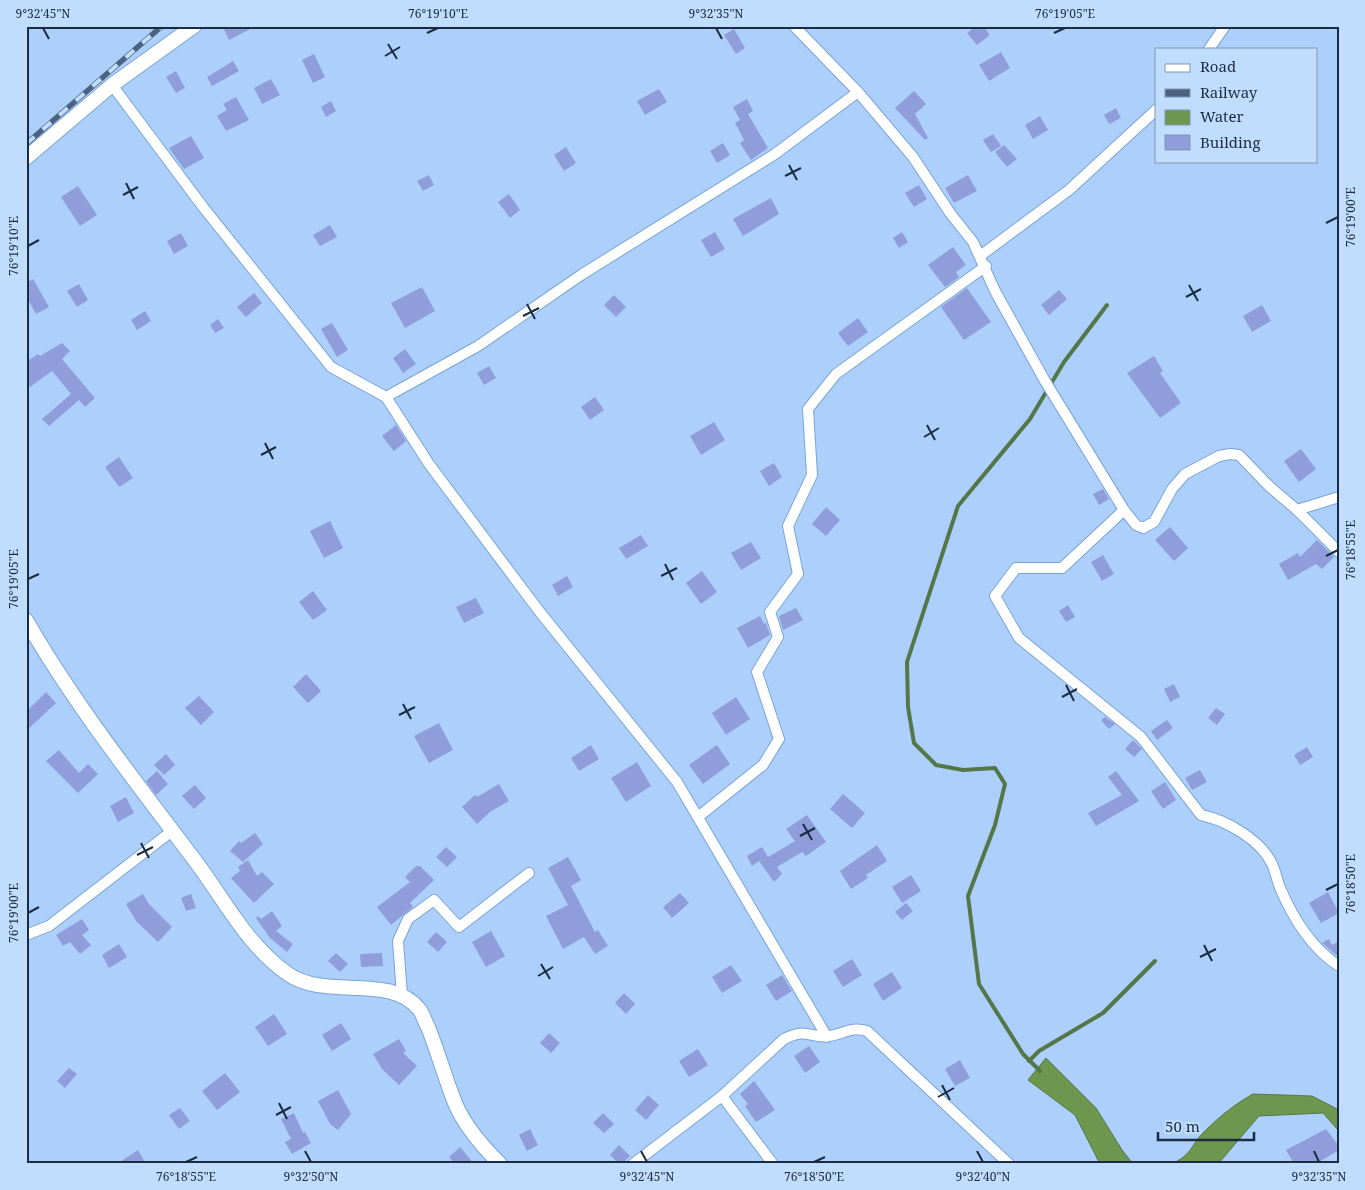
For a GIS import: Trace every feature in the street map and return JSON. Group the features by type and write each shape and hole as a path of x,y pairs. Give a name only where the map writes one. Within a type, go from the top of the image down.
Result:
{"street":[{"path":"26,158 112,86 194,26"},
{"path":"794,26 858,92 913,158 950,213 973,242 986,266 995,290 1045,381 1124,510 1136,525 1143,528 1150,526 1154,522 1172,489 1186,474 1218,456 1239,455 1339,552"},
{"path":"1210,48 1225,26"},
{"path":"112,86 203,207 331,367 386,397 429,464 539,611 677,782 827,1036"},
{"path":"386,397 478,346 581,275 775,154 858,92"},
{"path":"980,256 1069,190 1155,111"},
{"path":"698,818 763,765 779,739 757,672 778,637 770,612 798,574 788,526 812,475 808,409 836,374 986,266"},
{"path":"1297,510 1339,497"},
{"path":"1124,510 1062,568 1016,568 995,596 1019,638 1142,737 1201,815 1213,817 1247,836 1265,852 1273,864 1281,889 1303,930 1327,959 1339,966"},
{"path":"26,620 63,682 247,936 287,973 302,983 323,987 374,989 402,995 420,1010 434,1042 455,1104 482,1146 500,1164"},
{"path":"26,935 49,926 172,831"},
{"path":"402,995 398,941 408,919 434,900 459,927 529,873"},
{"path":"633,1164 722,1096 784,1039 796,1033 827,1036 857,1028 867,1031 1002,1162"},
{"path":"722,1096 773,1164"}],"water":[{"path":"1046,1058 1096,1108 1133,1164 1100,1164 1075,1115 1028,1080"},
{"path":"1253,1094 1312,1096 1339,1110 1339,1134 1338,1130 1323,1113 1259,1116 1218,1164 1172,1164 1184,1156 1200,1136 1222,1115"}],"building":[{"path":"230,26 256,26 229,40 224,29"},
{"path":"976,26 983,26 990,35 977,45 967,33"},
{"path":"734,29 745,48 736,54 724,35"},
{"path":"1001,52 1010,68 989,81 979,65"},
{"path":"314,54 325,77 313,83 302,60"},
{"path":"233,61 239,71 212,86 207,77"},
{"path":"176,71 185,88 176,93 166,77"},
{"path":"271,79 280,95 262,104 254,88"},
{"path":"659,89 667,102 645,115 637,101"},
{"path":"914,91 926,104 915,114 928,138 925,140 895,108"},
{"path":"236,97 249,120 226,131 217,116 227,110 223,104"},
{"path":"747,99 753,111 748,114 768,148 751,160 740,143 744,140 735,123 740,120 733,107"},
{"path":"331,101 336,111 326,117 321,107"},
{"path":"1116,108 1121,118 1109,124 1104,115"},
{"path":"1040,116 1048,130 1033,139 1025,125"},
{"path":"993,134 1001,146 991,152 983,140"},
{"path":"191,136 204,158 184,169 169,148"},
{"path":"723,143 730,155 717,163 710,151"},
{"path":"1004,145 1017,159 1007,167 995,152"},
{"path":"566,147 576,163 564,171 554,155"},
{"path":"429,175 434,185 423,191 417,181"},
{"path":"968,175 977,191 954,203 945,188"},
{"path":"919,185 927,199 914,207 905,193"},
{"path":"78,186 97,215 80,226 61,197"},
{"path":"509,194 520,210 510,218 498,202"},
{"path":"771,198 779,214 743,236 733,219"},
{"path":"330,225 337,237 320,246 313,235"},
{"path":"715,232 725,249 711,257 701,240"},
{"path":"902,232 908,242 899,248 893,238"},
{"path":"181,233 188,246 174,254 167,241"},
{"path":"953,247 966,265 956,272 959,277 945,287 928,265"},
{"path":"33,279 49,307 36,314 26,296 26,283"},
{"path":"79,284 88,300 77,307 67,291"},
{"path":"422,287 435,311 405,328 391,303"},
{"path":"967,288 991,322 964,340 941,307"},
{"path":"1059,290 1067,299 1049,315 1041,305"},
{"path":"254,293 262,303 246,317 237,307"},
{"path":"614,295 626,307 616,317 604,305"},
{"path":"1262,305 1271,321 1252,332 1243,316"},
{"path":"145,311 151,321 137,330 131,320"},
{"path":"858,318 868,332 848,346 838,333"},
{"path":"218,319 224,328 215,333 210,325"},
{"path":"332,323 348,350 337,357 321,329"},
{"path":"62,343 70,351 62,359 95,398 85,407 79,400 49,426 42,419 71,394 52,371 30,387 26,381 26,362"},
{"path":"405,349 416,364 403,373 393,358"},
{"path":"1154,356 1163,371 1160,373 1181,403 1160,418 1127,373"},
{"path":"489,366 496,378 484,385 477,373"},
{"path":"595,397 604,410 590,420 581,407"},
{"path":"714,422 725,440 701,455 690,436"},
{"path":"396,425 406,441 394,451 382,436"},
{"path":"1301,449 1316,469 1299,482 1284,461"},
{"path":"119,457 133,478 119,487 105,467"},
{"path":"774,463 782,477 769,486 760,471"},
{"path":"1103,489 1109,499 1099,505 1093,494"},
{"path":"826,507 840,520 826,536 812,524"},
{"path":"330,521 343,548 324,558 310,531"},
{"path":"1170,527 1188,548 1174,561 1155,540"},
{"path":"641,535 648,546 626,559 619,548"},
{"path":"1317,540 1334,557 1322,569 1316,564 1288,580 1279,564 1298,553 1300,557"},
{"path":"751,542 761,558 741,570 731,553"},
{"path":"1103,555 1114,574 1102,581 1091,562"},
{"path":"702,571 717,592 701,604 686,583"},
{"path":"567,576 573,587 558,596 552,585"},
{"path":"313,591 327,610 313,620 299,602"},
{"path":"476,598 484,613 464,623 456,607"},
{"path":"1068,605 1075,617 1066,622 1059,611"},
{"path":"796,608 803,620 783,630 779,616"},
{"path":"760,616 764,624 766,623 770,635 748,648 737,628"},
{"path":"306,674 321,691 308,703 293,687"},
{"path":"1174,684 1180,697 1170,702 1164,689"},
{"path":"46,692 56,703 26,731 26,712"},
{"path":"199,696 214,712 201,725 185,708"},
{"path":"736,697 750,719 726,735 712,713"},
{"path":"1216,708 1225,714 1217,725 1208,718"},
{"path":"1105,717 1115,724 1109,729 1101,720"},
{"path":"1167,720 1173,728 1157,740 1151,731"},
{"path":"439,723 453,750 429,763 414,736"},
{"path":"1133,740 1142,749 1134,757 1125,749"},
{"path":"591,745 599,759 579,771 571,758"},
{"path":"717,745 730,764 703,784 689,765"},
{"path":"1307,747 1313,757 1300,765 1294,755"},
{"path":"59,750 79,773 88,764 98,774 78,793 46,761"},
{"path":"166,754 175,765 164,775 154,765"},
{"path":"637,762 651,786 626,802 611,778"},
{"path":"1200,770 1207,782 1192,790 1185,778"},
{"path":"157,771 168,784 156,795 146,781"},
{"path":"1116,771 1139,801 1096,826 1088,813 1122,795 1108,777"},
{"path":"1165,782 1176,800 1163,809 1151,791"},
{"path":"499,784 509,801 490,812 477,824 462,807 475,795 477,797"},
{"path":"195,785 206,798 194,809 182,796"},
{"path":"843,794 865,813 852,828 830,809"},
{"path":"126,797 134,813 118,822 110,806"},
{"path":"807,815 826,842 806,856 802,852 777,867 782,874 774,882 759,861 752,866 747,856 762,847 768,857 795,841 786,829"},
{"path":"255,833 263,844 243,862 230,851 239,841 241,843"},
{"path":"877,845 887,861 866,875 868,878 851,889 840,871"},
{"path":"446,847 457,857 447,867 436,857"},
{"path":"568,857 581,880 571,886 595,932 598,930 608,946 595,954 584,937 563,949 546,916 568,905 548,868"},
{"path":"248,860 257,876 262,872 274,884 254,903 231,878 240,871 238,867"},
{"path":"416,866 420,866 434,880 410,903 413,907 391,925 377,907 410,882 405,877"},
{"path":"911,875 921,891 902,903 892,887"},
{"path":"1328,892 1339,913 1321,923 1309,903"},
{"path":"680,893 689,903 672,918 663,907"},
{"path":"143,894 149,904 172,927 158,942 136,921 126,904"},
{"path":"191,894 196,908 186,911 181,898"},
{"path":"906,903 913,911 902,920 895,912"},
{"path":"272,911 282,926 276,931 293,944 287,952 270,938 256,918 258,916 261,919"},
{"path":"82,919 89,930 82,935 91,945 80,954 70,942 63,946 56,935"},
{"path":"491,931 505,956 486,967 472,942"},
{"path":"436,932 447,942 438,952 427,942"},
{"path":"1329,939 1332,945 1339,941 1339,954 1336,955 1322,943"},
{"path":"119,944 127,957 109,968 102,955"},
{"path":"336,953 348,964 340,972 328,961"},
{"path":"382,953 383,966 361,967 360,954"},
{"path":"852,959 862,975 843,987 833,971"},
{"path":"731,965 742,981 722,993 712,977"},
{"path":"892,972 902,988 883,1001 873,984"},
{"path":"782,975 792,991 776,1001 766,985"},
{"path":"624,993 635,1004 626,1014 615,1003"},
{"path":"274,1014 287,1034 268,1046 255,1027"},
{"path":"341,1023 351,1039 332,1051 322,1035"},
{"path":"549,1033 560,1043 551,1053 540,1043"},
{"path":"399,1039 406,1051 403,1053 417,1066 399,1085 382,1069 373,1054"},
{"path":"809,1046 820,1062 805,1073 794,1056"},
{"path":"698,1049 708,1065 689,1077 679,1061"},
{"path":"960,1060 970,1078 955,1086 945,1069"},
{"path":"69,1068 77,1074 65,1088 57,1081"},
{"path":"225,1073 240,1092 217,1110 202,1091"},
{"path":"754,1081 775,1110 756,1122 745,1106 748,1104 740,1094"},
{"path":"338,1090 351,1114 338,1130 330,1124 318,1101"},
{"path":"648,1095 659,1105 646,1120 635,1110"},
{"path":"180,1108 190,1121 179,1129 169,1115"},
{"path":"294,1113 303,1133 305,1132 311,1143 292,1154 285,1142 291,1139 281,1119"},
{"path":"603,1113 614,1124 604,1133 593,1123"},
{"path":"530,1129 538,1145 527,1151 519,1135"},
{"path":"1326,1129 1339,1146 1339,1150 1316,1164 1294,1164 1286,1150"},
{"path":"619,1145 630,1156 622,1164 619,1164 610,1155"},
{"path":"460,1147 474,1164 455,1164 449,1157"},
{"path":"138,1150 146,1164 117,1164"}],"waterway":[{"path":"1040,1071 1023,1054 979,984 968,896 995,825 1005,784 995,768 963,770 936,765 914,743 908,707 907,662 958,506 1030,419 1064,362 1107,305"},
{"path":"1029,1061 1039,1051 1103,1013 1155,961"}],"railway":[{"path":"26,144 162,26"}]}
